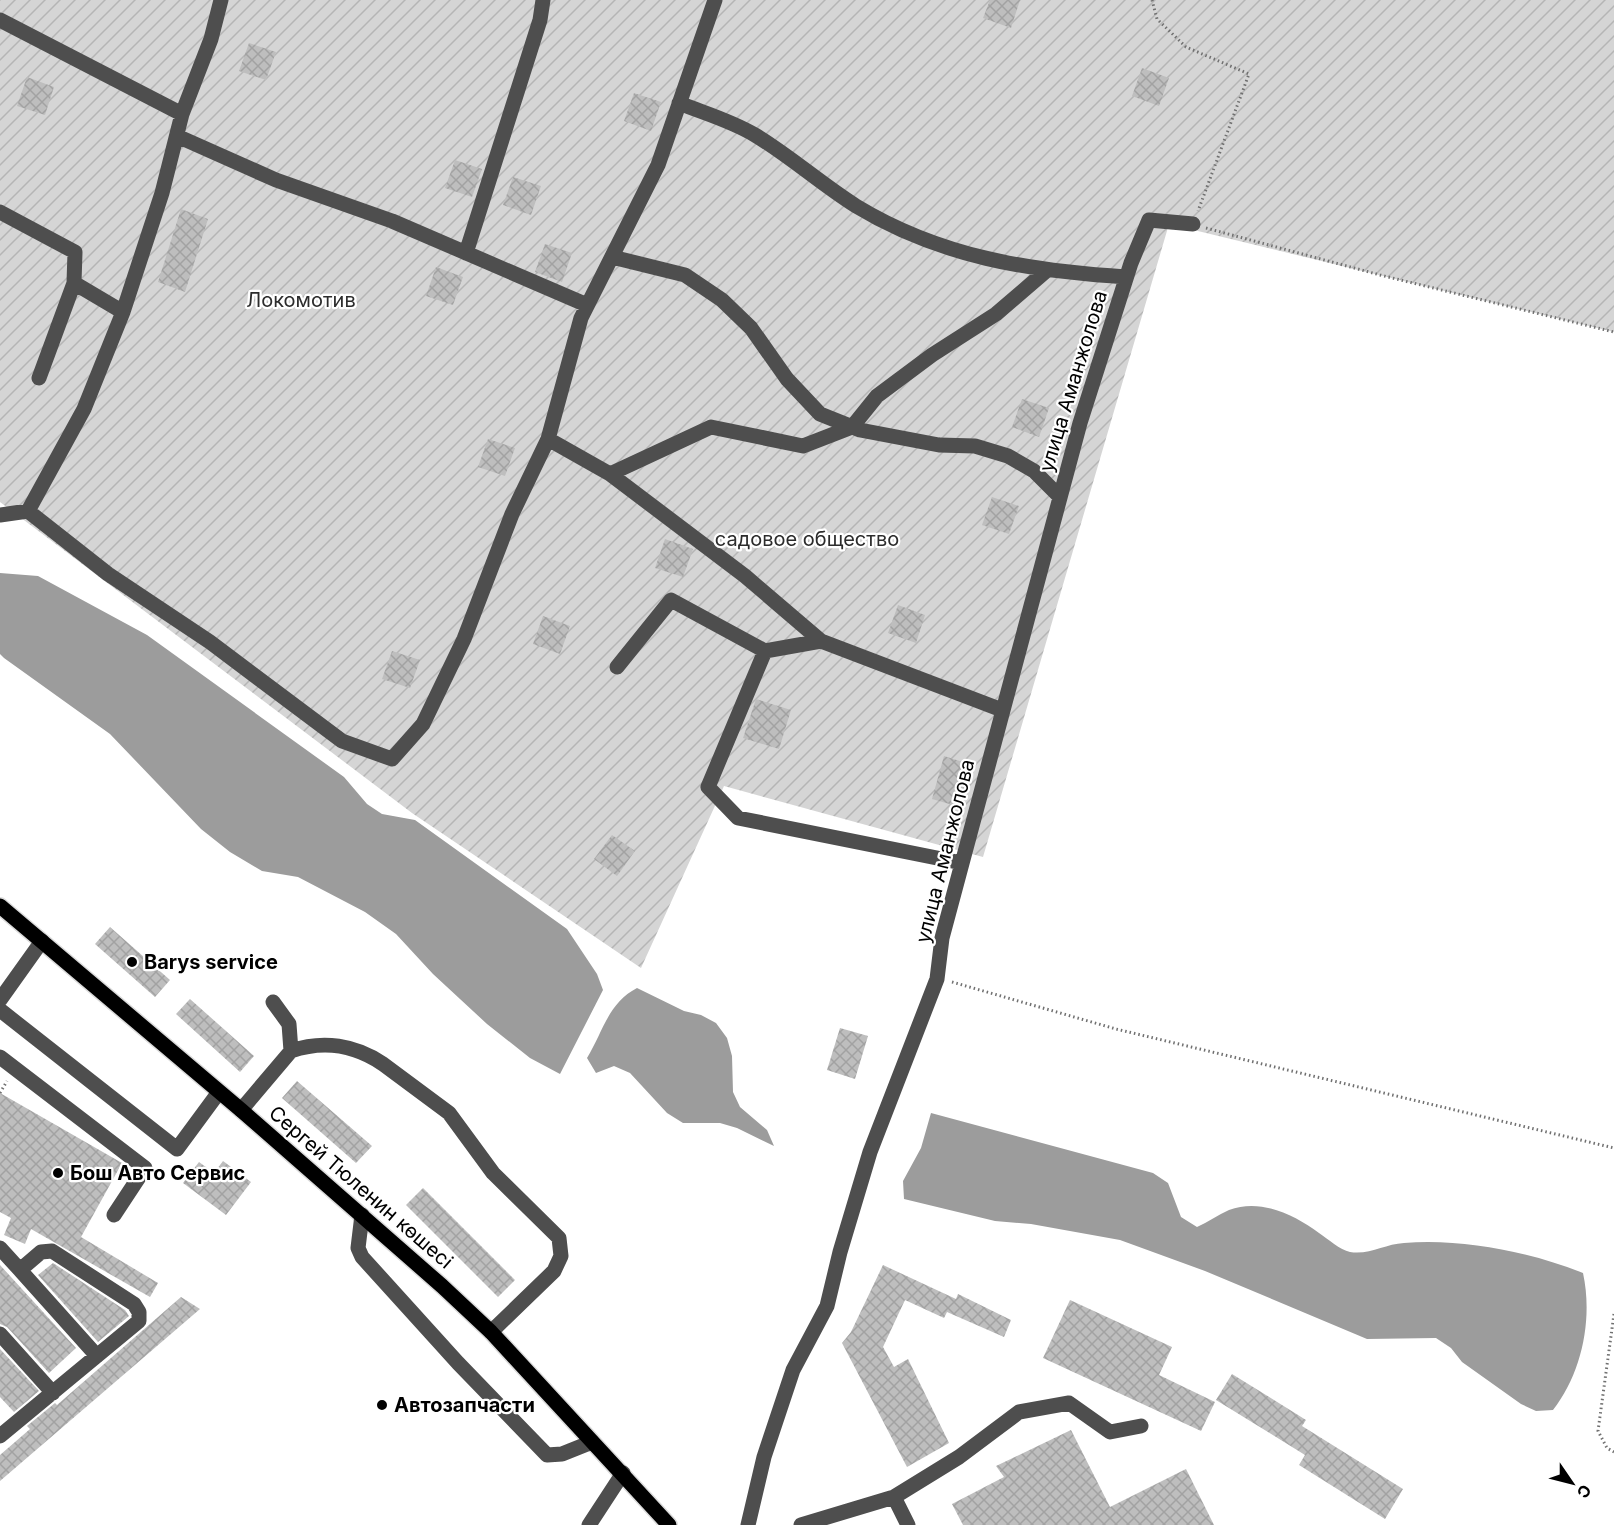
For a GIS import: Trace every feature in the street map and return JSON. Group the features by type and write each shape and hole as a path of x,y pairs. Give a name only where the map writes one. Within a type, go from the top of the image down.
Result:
{"main road":[{"name":"Сергей Тюленин көшесі","path":"0,906 241,1110 362,1215 491,1332 669,1525"}],"street":[{"path":"28,512 84,409 123,312 162,193 182,114 211,39 221,0"},
{"path":"466,253 540,20 543,0"},
{"path":"0,515 28,512 108,574 210,642 342,741 392,759 423,724 464,639 512,514 548,439 581,318 658,165 715,0"},
{"path":"0,20 182,114"},
{"path":"679,103 754,134 858,207 933,243 995,262 1046,271 1126,277"},
{"path":"177,136 276,180 392,221 587,305"},
{"path":"0,212 75,252 74,283 39,378"},
{"name":"улица Аманжолова","path":"748,1525 764,1457 793,1370 827,1306 840,1252 870,1152 937,979 942,938 1002,710 1060,497 1126,277 1149,220 1193,224"},
{"path":"612,257 685,275 722,300 751,328 787,379 820,414 852,427 939,445 975,446 1008,456 1034,471 1060,497"},
{"path":"610,474 711,427 802,446 852,427 877,396 932,355 996,314 1046,271"},
{"path":"74,283 123,312"},
{"path":"548,439 610,474 745,576 821,641 1002,710"},
{"path":"617,666 671,600 765,651 821,641"},
{"path":"765,651 708,787 738,818 962,863"},
{"path":"0,999 42,941"},
{"path":"273,1002 289,1024 291,1051"},
{"path":"0,1010 177,1149 219,1092"},
{"path":"241,1110 291,1051 312,1044 336,1045 374,1058 449,1113 493,1173 559,1238 561,1256 554,1271 491,1332"},
{"path":"0,1057 144,1168 114,1215"},
{"path":"362,1215 358,1248 362,1257 458,1363 547,1455 562,1454 592,1442"},
{"path":"0,1248 97,1356"},
{"path":"3,1428 53,1392 139,1321 139,1312 134,1304 52,1251 41,1252 20,1270"},
{"path":"0,1334 53,1392"},
{"path":"801,1525 894,1497 959,1457 1019,1412 1069,1403 1110,1432 1142,1426"},
{"path":"589,1525 623,1473"},
{"path":"894,1497 908,1525"}],"path":[{"path":"1152,0 1156,19 1186,47 1249,74 1193,224 1380,275 1614,332"},
{"path":"937,979 1016,998 1116,1029 1614,1148"},
{"path":"1614,1314 1598,1431 1607,1448 1614,1452"}],"green space":[{"path":"0,0 1614,0 1614,332 1169,224 983,857 724,786 641,968 412,813 0,502"}],"shaded area":[{"path":"0,573 38,576 147,635 344,777 367,804 382,814 415,820 567,929 597,974 603,990 560,1074 530,1058 487,1024 433,974 396,934 365,912 298,877 262,871 230,852 201,829 110,734 4,658 0,654"},
{"path":"637,988 684,1011 701,1015 716,1023 727,1038 732,1056 733,1092 740,1107 767,1130 774,1146 737,1128 720,1123 683,1123 667,1113 630,1073 614,1066 596,1073 587,1058 613,1010 627,994"},
{"path":"931,1113 1153,1173 1168,1183 1181,1217 1197,1227 1229,1210 1253,1206 1265,1207 1299,1220 1338,1247 1350,1252 1364,1252 1404,1243 1449,1243 1495,1248 1563,1265 1583,1273 1586,1291 1586,1327 1578,1363 1553,1410 1536,1411 1521,1404 1462,1362 1451,1348 1436,1338 1367,1339 1205,1271 1120,1240 1031,1224 995,1221 904,1199 903,1181 921,1148"}],"building":[{"path":"990,0 1020,0 1011,28 983,18"},
{"path":"249,43 276,52 266,80 239,71"},
{"path":"1142,68 1169,78 1159,106 1132,96"},
{"path":"27,77 54,87 45,115 17,106"},
{"path":"634,93 661,102 651,131 624,121"},
{"path":"455,160 482,169 472,197 445,188"},
{"path":"513,177 541,186 531,215 503,205"},
{"path":"181,209 208,219 185,292 158,282"},
{"path":"545,244 572,253 562,282 535,272"},
{"path":"436,267 463,277 453,305 426,296"},
{"path":"1022,399 1049,408 1039,437 1012,427"},
{"path":"488,439 515,448 505,476 478,467"},
{"path":"992,497 1019,506 1009,534 982,525"},
{"path":"665,539 693,549 683,577 655,568"},
{"path":"898,605 925,615 916,643 888,633"},
{"path":"543,616 570,626 560,654 533,644"},
{"path":"392,651 420,660 410,688 382,679"},
{"path":"756,699 791,710 779,749 743,738"},
{"path":"944,756 972,765 960,807 932,799"},
{"path":"612,835 635,851 617,876 594,859"},
{"name":"Barys service","path":"110,927 170,980 155,997 95,944"},
{"path":"190,999 254,1056 240,1072 176,1014"},
{"path":"840,1028 868,1036 855,1079 827,1070"},
{"path":"297,1081 372,1146 356,1163 282,1098"},
{"name":"Бош Авто Сервис","path":"0,1093 122,1163 81,1237 158,1283 150,1297 31,1229 25,1244 4,1235 11,1218 0,1212"},
{"path":"223,1161 251,1182 226,1215 183,1183 199,1162 214,1173"},
{"path":"423,1188 515,1280 498,1297 406,1205"},
{"path":"53,1263 125,1310 129,1316 98,1342 38,1275"},
{"path":"0,1265 76,1348 49,1373 7,1327 0,1324"},
{"path":"883,1265 956,1299 958,1294 1011,1320 1004,1337 947,1312 944,1318 905,1300 883,1347 894,1367 908,1359 949,1443 907,1467 842,1343 851,1332"},
{"path":"181,1297 200,1309 0,1481 0,1455 30,1429 27,1426 55,1403 57,1405"},
{"path":"1070,1300 1172,1347 1159,1375 1215,1402 1201,1431 1043,1358"},
{"path":"0,1349 39,1391 14,1412 0,1397"},
{"path":"1232,1374 1306,1420 1302,1426 1403,1489 1385,1519 1299,1465 1305,1455 1216,1400"},
{"path":"1071,1430 1110,1507 1186,1469 1214,1525 963,1525 952,1504 1004,1477 996,1466"}],"place":[{"name":"Barys service","path":"132,962"},
{"name":"Бош Авто Сервис","path":"58,1173"},
{"name":"Автозапчасти","path":"382,1405"}],"park label":[{"name":"Локомотив","path":"301,300"},
{"name":"садовое общество","path":"807,539"}]}
